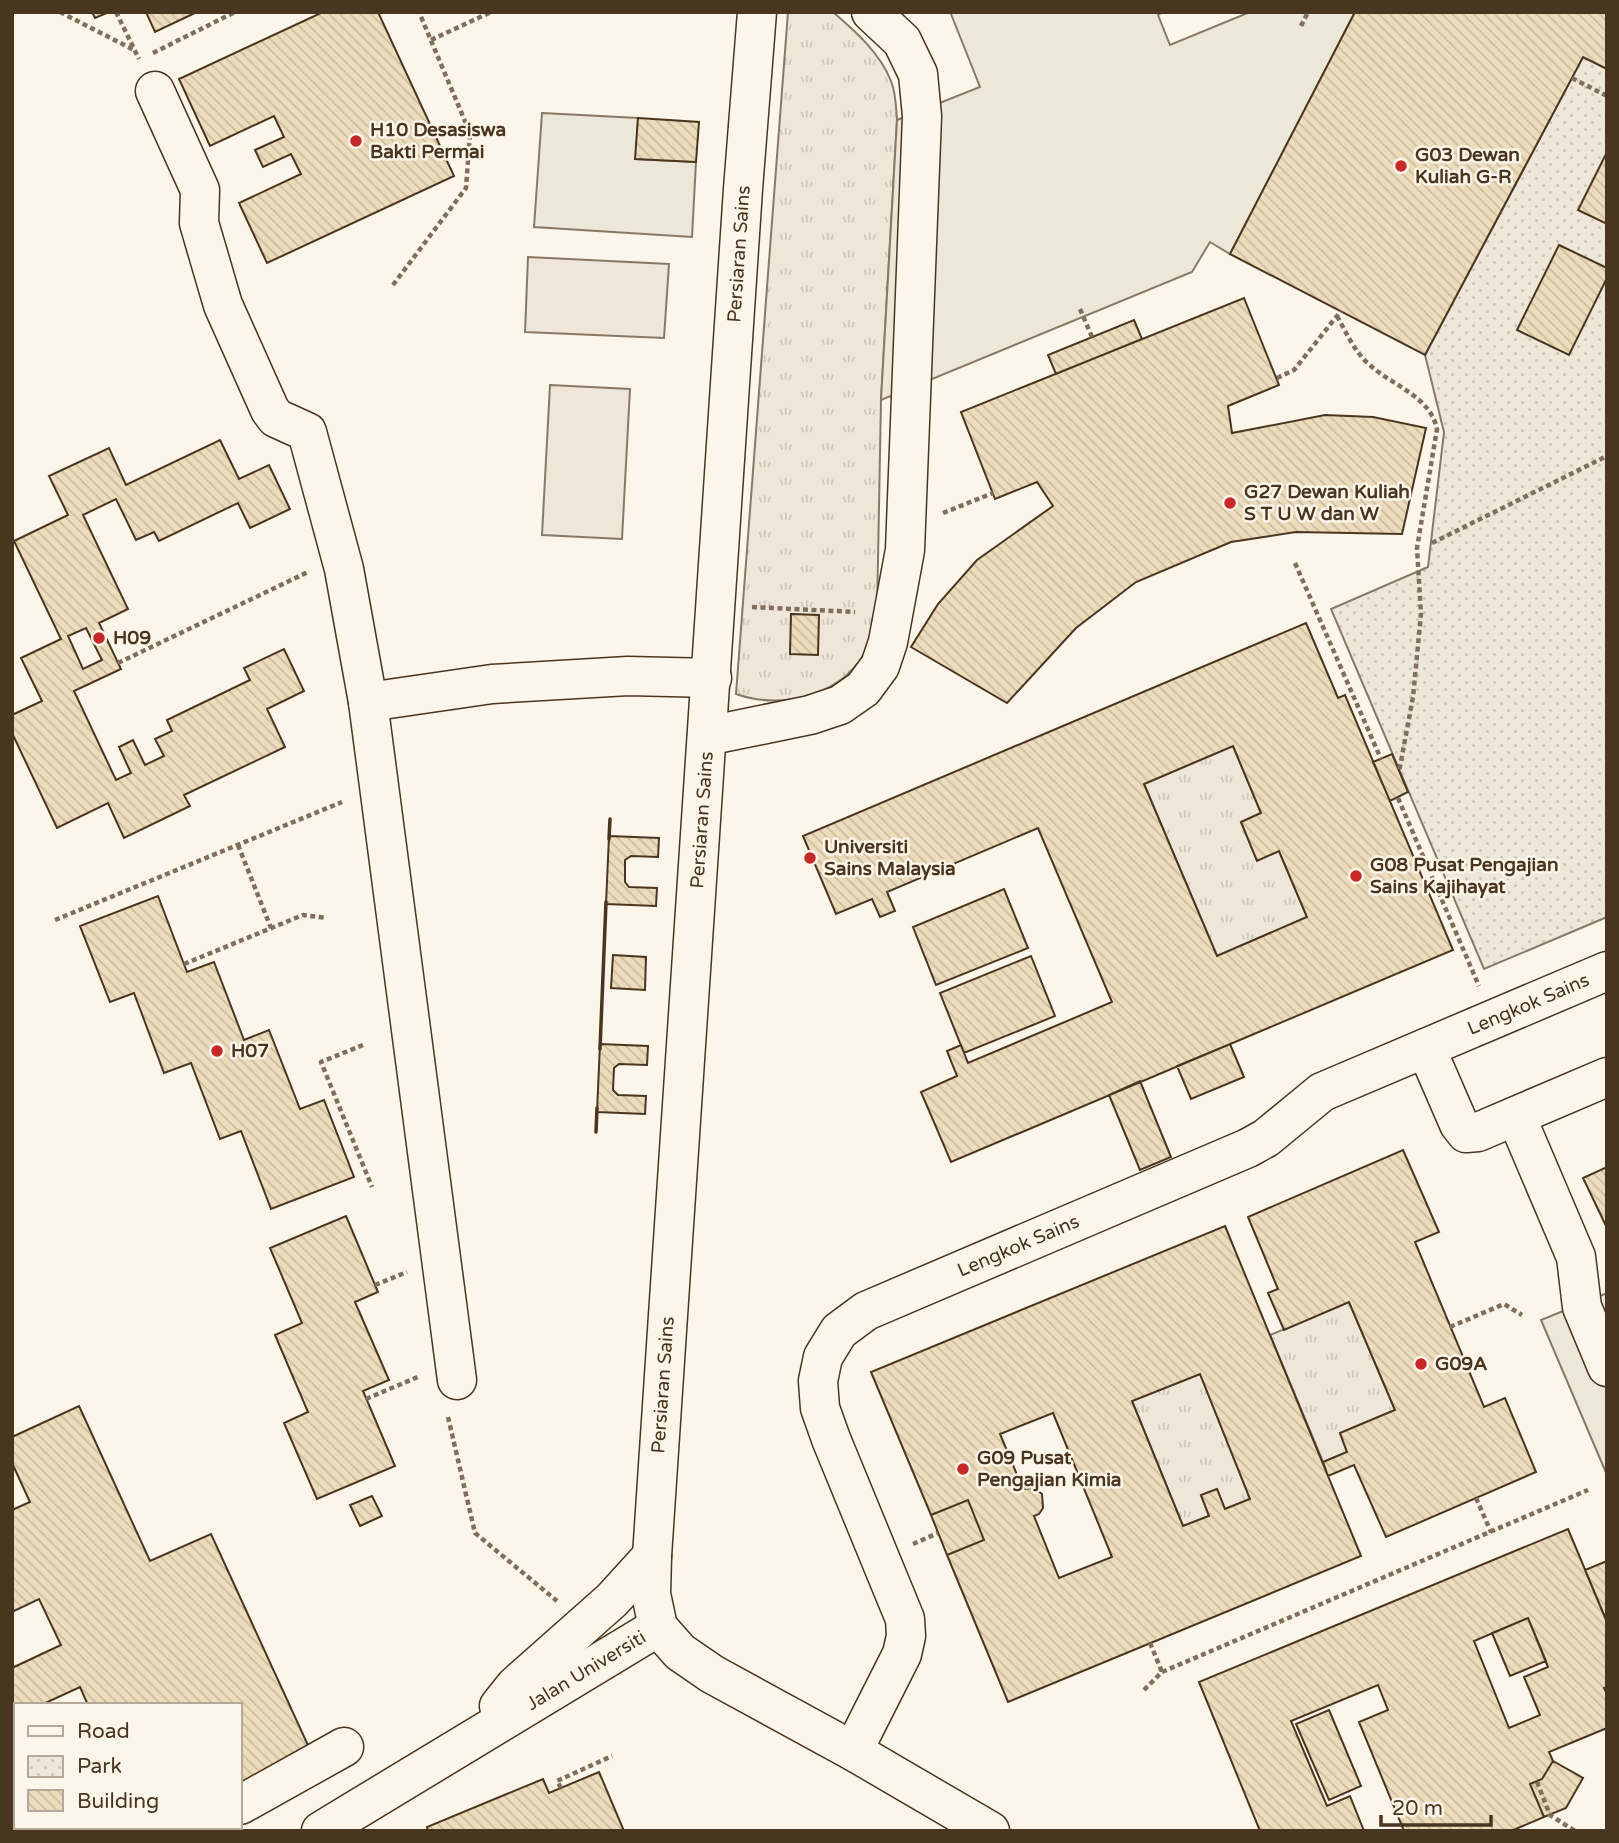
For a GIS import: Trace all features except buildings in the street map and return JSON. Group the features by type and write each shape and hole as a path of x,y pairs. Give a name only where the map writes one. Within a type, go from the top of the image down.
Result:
{"street":[{"name":"Persiaran Sains","path":"658,1626 651,1594 652,1556 757,12"},
{"path":"368,702 505,683 628,676 710,706 780,720 810,715 840,705 863,689 880,666 888,642 903,569 922,116 918,74 902,41 871,12"},
{"path":"147,75 200,190 199,223 223,304 270,410 276,418 307,432 344,569 368,702 457,1380"},
{"name":"Lengkok Sains","path":"853,1751 902,1654 906,1636 905,1619 820,1408 818,1381 823,1357 839,1331 866,1311 1248,1148 1266,1138 1322,1092 1607,971"},
{"path":"1426,1048 1459,1125 1466,1133 1478,1132 1607,1077"},
{"path":"1516,1116 1576,1257 1593,1280 1582,1307 1607,1367"},
{"path":"472,1739 515,1686 612,1600 652,1556"},
{"name":"Jalan Universiti","path":"321,1831 365,1819 472,1739 658,1626 680,1652 712,1674 853,1751 990,1831"},
{"path":"242,1804 344,1747"}],"path":[{"path":"60,12 135,51"},
{"path":"116,12 147,75 235,12"},
{"path":"393,285 466,188 470,133 419,12"},
{"path":"431,40 491,12"},
{"path":"1301,26 1308,12"},
{"path":"1572,78 1607,96"},
{"path":"1080,309 1092,337"},
{"path":"1277,378 1294,370 1341,311"},
{"path":"1337,316 1357,353 1371,367 1426,405 1435,419 1437,429 1417,548 1421,614 1413,697 1399,772"},
{"path":"1432,543 1607,456"},
{"path":"959,507 993,493"},
{"path":"118,663 340,556"},
{"path":"1295,563 1381,759"},
{"path":"717,605 864,612"},
{"path":"55,920 379,787"},
{"path":"1398,798 1494,1020"},
{"path":"238,845 271,928"},
{"path":"184,964 303,915 327,918"},
{"path":"363,1045 321,1062 372,1187"},
{"path":"375,1285 407,1272"},
{"path":"1450,1327 1504,1304 1522,1315"},
{"path":"366,1399 414,1379"},
{"path":"457,1380 446,1406 475,1533 554,1600"},
{"path":"1144,1690 1162,1672 1588,1490"},
{"path":"1476,1498 1491,1532"},
{"path":"920,1541 938,1533"},
{"path":"1150,1643 1162,1672"},
{"path":"561,1788 557,1781 612,1756"},
{"path":"1537,1782 1550,1815 1575,1831"}],"green space":[{"path":"788,12 833,12 858,35 874,52 891,81 897,120 881,400 877,613 873,634 859,662 829,687 812,695 774,701 736,694"},
{"path":"1583,57 1607,69 1607,917 1484,969 1331,609 1428,567 1444,432 1425,355"},
{"path":"528,257 669,264 664,338 525,332"},
{"path":"550,385 630,389 622,539 542,535"},
{"path":"1233,746 1261,813 1241,822 1257,860 1279,851 1307,917 1217,956 1144,784"},
{"path":"1349,1302 1395,1410 1340,1433 1347,1452 1323,1462 1270,1335"},
{"path":"1200,1374 1250,1499 1225,1509 1217,1489 1201,1495 1209,1516 1183,1526 1132,1401"}],"shaded area":[{"path":"1163,12 1158,15 1170,45 1250,12 1355,12 1230,254 1210,242 1192,272 881,400 897,120 980,87 951,14"},
{"path":"542,113 638,118 636,159 696,162 692,237 534,227"},
{"path":"1607,1293 1607,1475 1541,1320"}],"wall":[{"path":"609,839 610,819"},
{"path":"600,1049 606,902"},
{"path":"596,1132 597,1108"}],"place":[{"name":"H10 Desasiswa Bakti Permai","path":"356,141"},
{"name":"G03 Dewan Kuliah G-R","path":"1401,166"},
{"name":"G27 Dewan Kuliah S T U W dan W","path":"1230,503"},
{"name":"H09","path":"99,638"},
{"name":"Universiti Sains Malaysia","path":"810,858"},
{"name":"G08 Pusat Pengajian Sains Kajihayat","path":"1356,876"},
{"name":"H07","path":"217,1051"},
{"name":"G09A","path":"1421,1364"},
{"name":"G09 Pusat Pengajian Kimia","path":"963,1469"}]}
